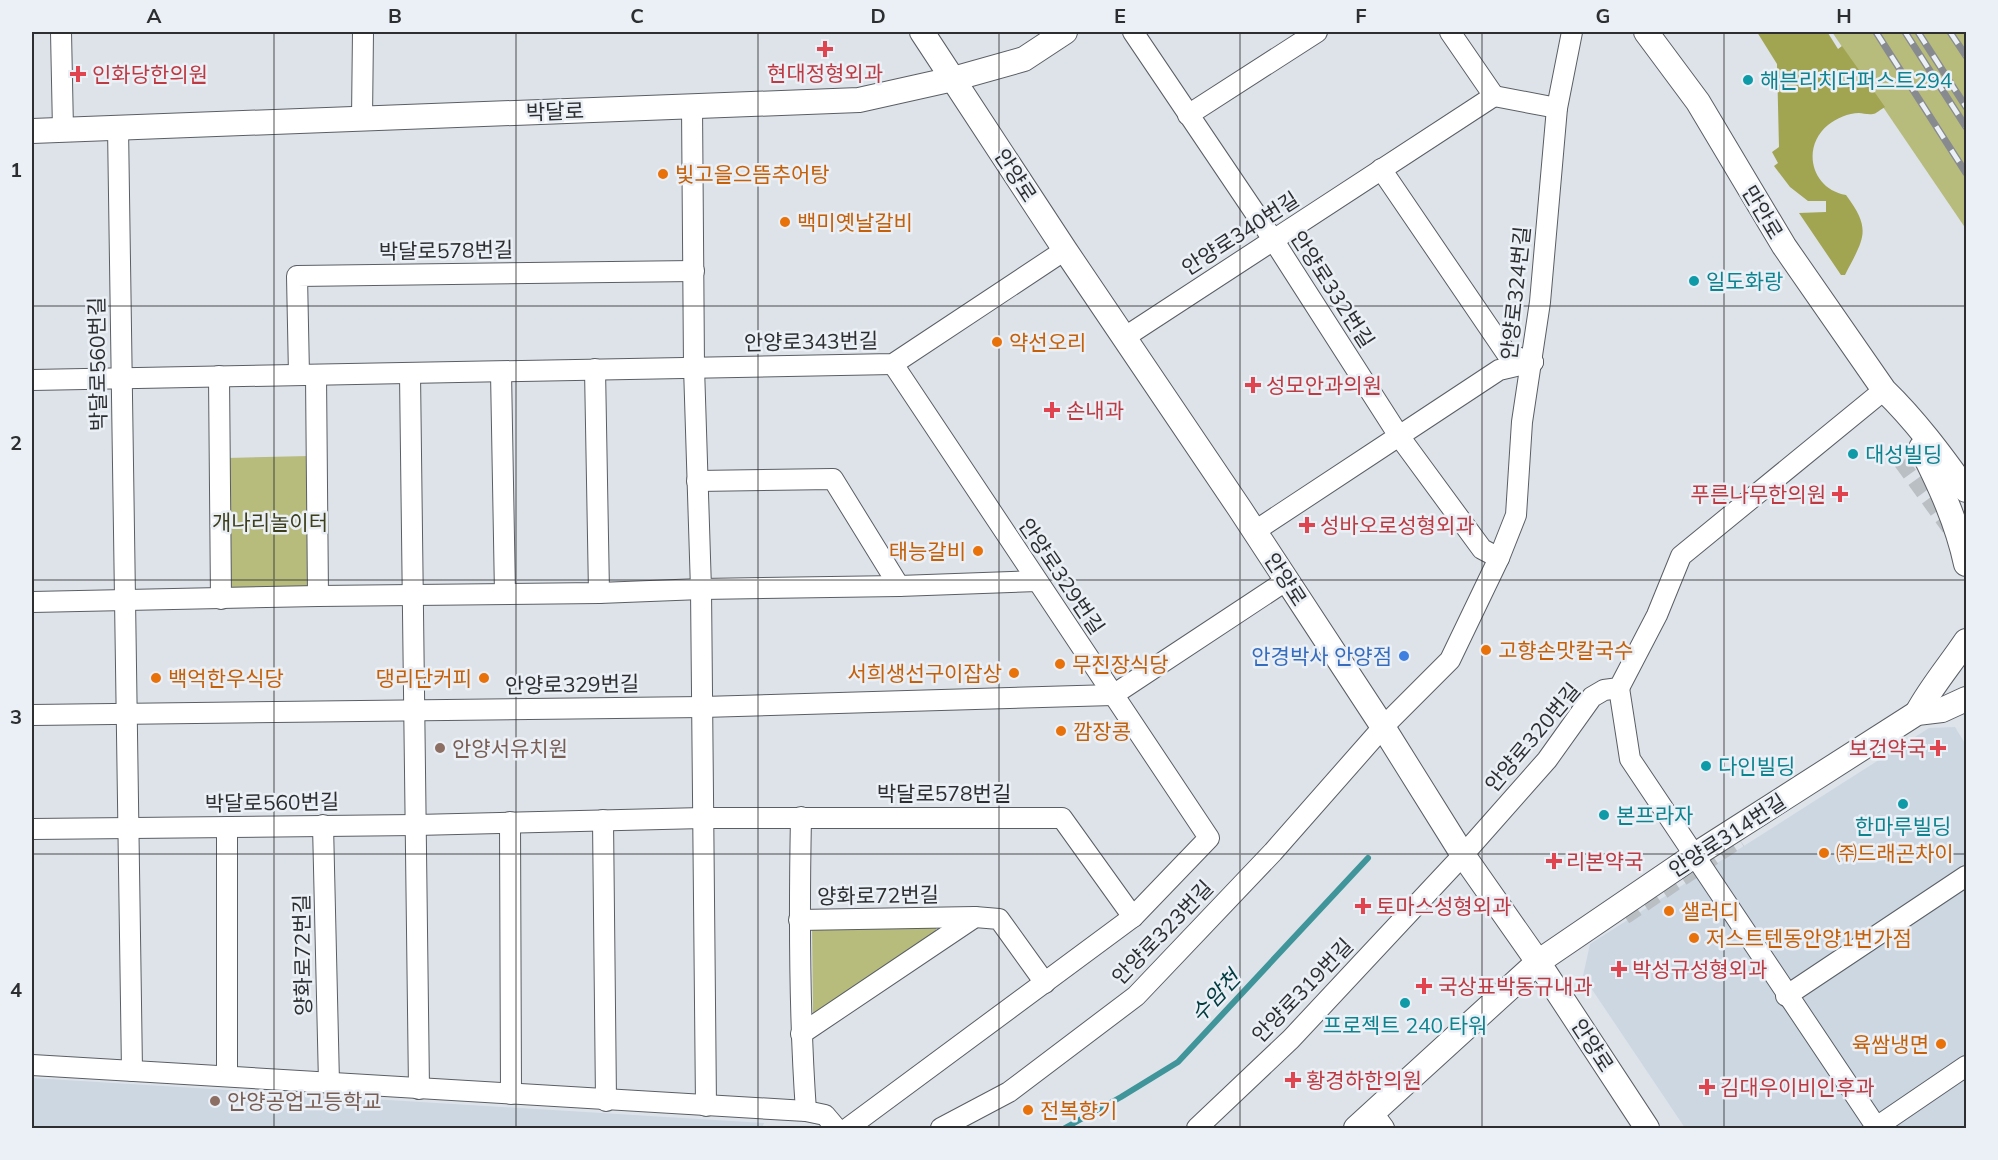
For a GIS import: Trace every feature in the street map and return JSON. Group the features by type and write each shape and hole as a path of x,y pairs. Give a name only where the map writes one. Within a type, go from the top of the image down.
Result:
{"street":[{"path":"61,32 63,130"},
{"path":"362,118 363,32"},
{"name":"안양로","path":"922,32 1065,250 1255,531 1383,727 1463,855 1538,962 1647,1128"},
{"name":"박달로","path":"32,131 859,100 953,79 1024,59 1065,32"},
{"name":"안양로332번길","path":"1133,32 1274,241 1399,436"},
{"path":"1188,115 1317,32"},
{"path":"1450,32 1494,96 1557,108"},
{"name":"안양로324번길","path":"1383,727 1450,660 1499,558 1516,515 1522,422 1533,362 1540,302 1557,108 1572,32"},
{"name":"만안로","path":"1646,32 1698,102 1784,246 1892,398 1966,490"},
{"name":"안양로340번길","path":"1125,337 1494,96"},
{"path":"692,106 694,367 703,707 706,1106"},
{"name":"박달로560번길","path":"118,127 132,1071"},
{"path":"1381,169 1507,354 1533,362"},
{"name":"안양로343번길","path":"32,380 893,364 1065,250"},
{"name":"박달로578번길","path":"307,375 297,276 694,271"},
{"path":"1255,531 1499,370 1533,362"},
{"name":"안양로329번길","path":"893,364 1113,695"},
{"path":"595,369 599,593"},
{"path":"501,372 505,594"},
{"path":"410,374 419,1089"},
{"path":"307,375 318,596"},
{"path":"219,376 220,599"},
{"path":"1966,564 1960,534 1950,508 1892,398 1681,556 1658,615 1619,688 1630,759 1876,1128 1966,1066"},
{"path":"1399,436 1482,549 1499,558"},
{"path":"697,481 833,479 899,586"},
{"path":"848,1128 1133,917 1209,838 1113,695 1287,580"},
{"path":"32,602 599,593 1037,581"},
{"path":"1917,713 1928,693 1946,672 1966,641"},
{"name":"안양로320번길","path":"1463,855 1547,760 1592,698 1604,690 1619,688"},
{"name":"안양로329번길","path":"32,716 413,709 703,707 1113,695"},
{"path":"1917,713 1942,710 1966,699"},
{"name":"안양로314번길","path":"1371,1123 1538,962 1695,855 1917,713"},
{"name":"안양로323번길","path":"941,1128 1009,1092 1136,996 1273,852 1383,727"},
{"path":"799,920 801,817"},
{"name":"박달로578번길","path":"416,825 703,818 1062,818 1133,917"},
{"path":"603,820 606,1101"},
{"path":"510,822 511,1094"},
{"name":"양화로72번길","path":"323,825 329,1083"},
{"name":"박달로560번길","path":"32,829 416,825"},
{"path":"227,827 227,1076"},
{"name":"안양로319번길","path":"1197,1128 1291,1039 1463,855"},
{"path":"1786,996 1966,876"},
{"path":"801,1034 975,917"},
{"name":"양화로72번길","path":"806,1111 801,1034 799,920 975,917 999,919 1045,983"},
{"path":"32,1065 606,1101 806,1111 825,1115 836,1128"}],"shaded area":[{"path":"1955,727 1966,745 1966,1128 1685,1128 1583,976 1590,944 1929,728"},
{"name":"안양공업고등학교","path":"32,1078 764,1123 762,1128 32,1128"}],"green space":[{"path":"1757,32 1829,32 1838,49 1842,46 1885,107 1874,114 1855,113 1839,118 1828,125 1814,144 1814,166 1818,176 1825,185 1846,195 1860,218 1862,235 1860,243 1845,275 1841,275 1799,213 1826,212 1826,201 1808,201 1790,187 1774,166 1778,163 1772,152 1779,147 1777,64"},
{"path":"1832,32 1966,32 1966,229"},
{"name":"개나리놀이터","path":"309,456 312,586 307,591 235,593 230,588 227,458"},
{"path":"936,922 936,932 815,1018 813,1013 812,925"}],"waterway":[{"name":"수암천","path":"1065,1128 1178,1062 1368,858"}],"tunnel":[{"path":"1901,462 1949,528"},
{"path":"1625,917 1740,840"}],"railway":[{"path":"1876,32 1966,173"},
{"path":"1905,32 1966,127"},
{"path":"1918,32 1966,107"},
{"path":"1950,32 1966,56"}],"place":[{"name":"현대정형외과","path":"825,49"},
{"name":"인화당한의원","path":"78,74"},
{"name":"해븐리치더퍼스트294","path":"1748,80"},
{"name":"빛고을으뜸추어탕","path":"663,174"},
{"name":"백미옛날갈비","path":"785,222"},
{"name":"일도화랑","path":"1694,281"},
{"name":"약선오리","path":"997,342"},
{"name":"성모안과의원","path":"1253,385"},
{"name":"손내과","path":"1052,410"},
{"name":"대성빌딩","path":"1853,454"},
{"name":"푸른나무한의원","path":"1840,494"},
{"name":"성바오로성형외과","path":"1307,525"},
{"name":"태능갈비","path":"978,551"},
{"name":"고향손맛칼국수","path":"1486,650"},
{"name":"안경박사 안양점","path":"1404,656"},
{"name":"무진장식당","path":"1060,664"},
{"name":"서희생선구이잡상","path":"1014,673"},
{"name":"백억한우식당","path":"156,678"},
{"name":"댕리단커피","path":"484,678"},
{"name":"깜장콩","path":"1061,731"},
{"name":"안양서유치원","path":"440,748"},
{"name":"보건약국","path":"1938,748"},
{"name":"다인빌딩","path":"1706,766"},
{"name":"한마루빌딩","path":"1903,804"},
{"name":"본프라자","path":"1604,815"},
{"name":"㈜드래곤차이","path":"1824,853"},
{"name":"리본약국","path":"1554,861"},
{"name":"토마스성형외과","path":"1363,906"},
{"name":"샐러디","path":"1669,911"},
{"name":"저스트텐동안양1번가점","path":"1694,938"},
{"name":"박성규성형외과","path":"1619,969"},
{"name":"국상표박동규내과","path":"1424,986"},
{"name":"프로젝트 240 타워","path":"1405,1003"},
{"name":"육쌈냉면","path":"1941,1044"},
{"name":"황경하한의원","path":"1293,1080"},
{"name":"김대우이비인후과","path":"1707,1087"},
{"name":"안양공업고등학교","path":"215,1101"},
{"name":"전복향기","path":"1028,1110"}]}
